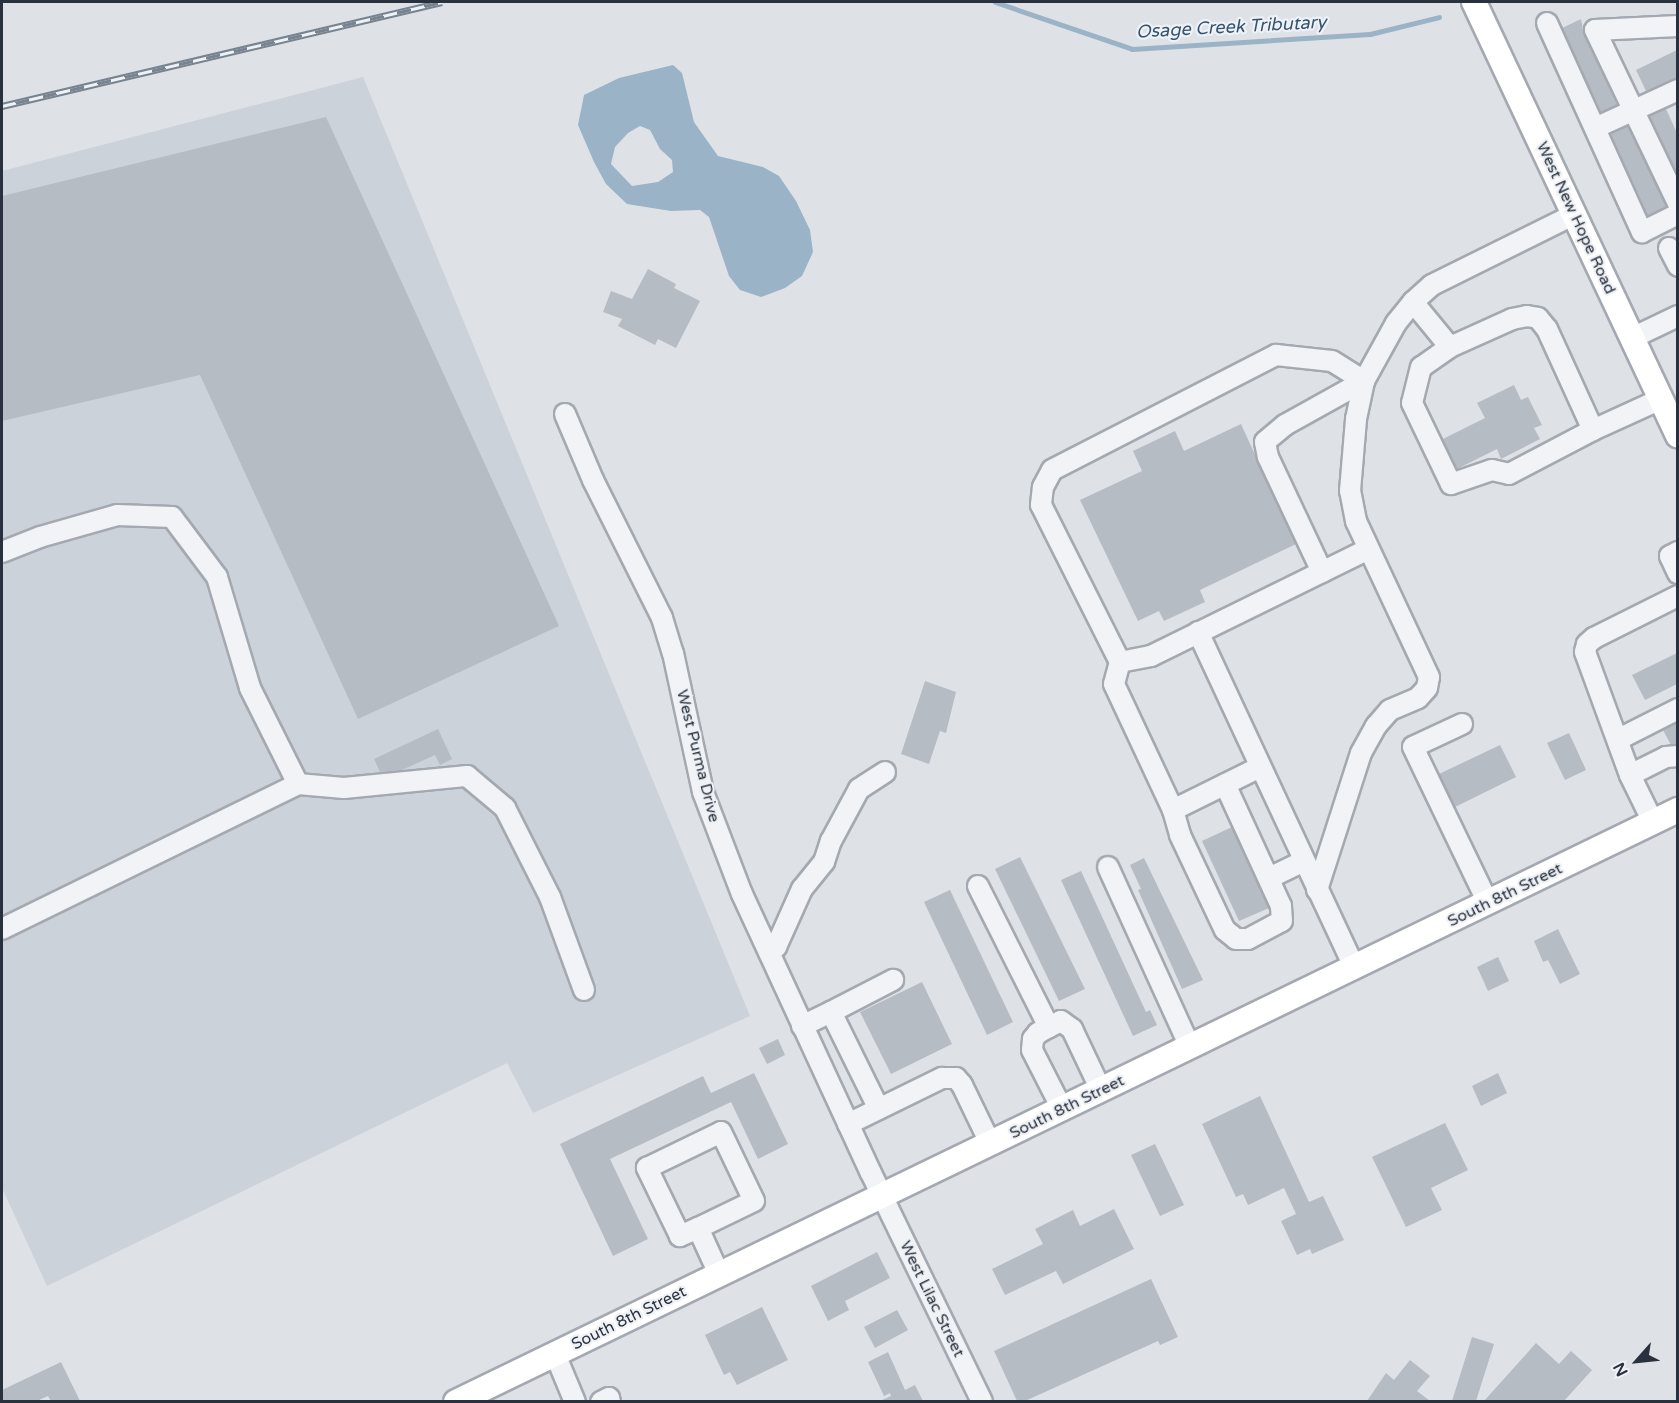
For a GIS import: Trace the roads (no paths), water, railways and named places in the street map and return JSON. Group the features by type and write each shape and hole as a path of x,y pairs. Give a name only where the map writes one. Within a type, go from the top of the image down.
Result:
{"main road":[{"name":"West New Hope Road","path":"1474,2 1677,435"},
{"name":"South 8th Street","path":"456,1401 1355,968 1677,810"}],"street":[{"path":"1548,23 1642,232 1677,214"},
{"path":"1677,26 1595,30 1677,203"},
{"path":"1594,128 1677,90"},
{"path":"1317,890 1361,753 1376,726 1390,710 1418,698 1427,688 1429,677 1356,520 1350,491 1356,419 1364,381 1378,351 1413,302 1432,285 1575,214"},
{"path":"1669,248 1677,266"},
{"path":"1413,302 1449,347"},
{"path":"1593,430 1547,329 1538,318 1527,316 1512,319 1449,347 1421,368 1412,404 1451,483 1492,470 1509,474 1593,430 1661,399"},
{"path":"1632,338 1677,316"},
{"path":"1225,784 1281,906 1282,921 1248,939 1236,939 1224,930 1180,835 1173,810 1114,684 1120,662 1041,505 1043,487 1052,470 1276,355 1332,361 1364,381"},
{"path":"1322,572 1268,457 1265,442 1285,425 1364,381"},
{"name":"West Purma Drive","path":"565,414 593,480 662,618 673,653 704,792 722,846 802,1026 882,1196"},
{"path":"2,552 40,537 117,515 172,517 217,577 250,688 298,784"},
{"path":"1120,662 1151,656 1368,549"},
{"path":"1677,552 1670,556 1677,573"},
{"path":"1653,822 1630,775 1619,739 1588,666 1585,652 1587,644 1594,638 1677,596"},
{"path":"1198,632 1355,968"},
{"path":"1619,739 1677,710"},
{"path":"1462,724 1413,747 1488,903"},
{"path":"1630,775 1666,757 1677,756"},
{"path":"1173,810 1260,767"},
{"path":"769,952 776,947 802,889 824,862 831,841 859,789 885,772"},
{"path":"2,929 298,784 344,788 467,776 505,808 550,897 584,990"},
{"path":"1269,878 1304,861"},
{"path":"1108,867 1190,1047"},
{"path":"978,886 1049,1027"},
{"path":"802,1026 893,980"},
{"path":"831,1012 879,1109"},
{"path":"1062,1109 1032,1050 1033,1039 1038,1032 1061,1021 1072,1029 1101,1090"},
{"path":"848,1124 942,1078 956,1078 962,1084 990,1143"},
{"path":"721,1132 754,1201 698,1228 680,1236 647,1168 721,1132"},
{"name":"West Lilac Street","path":"882,1196 982,1401"},
{"path":"698,1228 719,1274"},
{"path":"555,1354 575,1401"},
{"path":"601,1401 609,1398 610,1401"}],"water":[{"path":"673,65 682,73 694,122 718,156 763,167 779,176 796,201 810,230 813,252 802,276 785,288 761,297 740,290 729,276 709,217 700,210 671,211 627,204 606,184 578,125 584,95 619,78","holes":["640,126 650,130 660,149 672,160 673,172 658,182 632,186 611,164 615,147 628,133"]}],"waterway":[{"name":"Osage Creek Tributary","path":"995,2 1132,49 1370,34 1439,17"}],"railway":[{"path":"2,106 442,2"}]}
